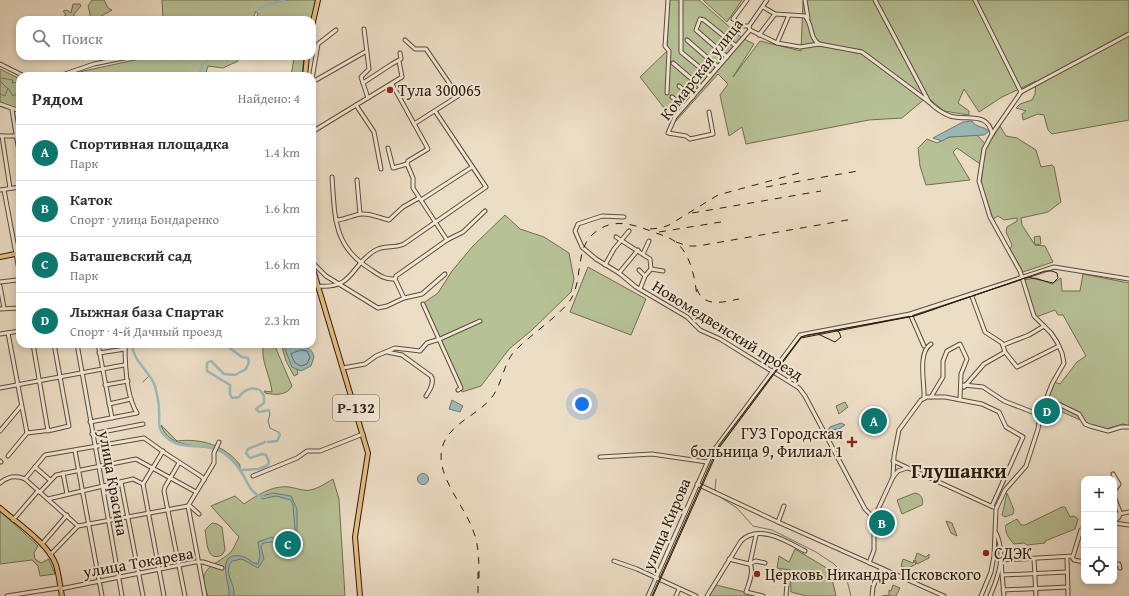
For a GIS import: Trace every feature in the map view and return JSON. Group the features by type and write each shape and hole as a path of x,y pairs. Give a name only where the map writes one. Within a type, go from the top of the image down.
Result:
{"main road":[{"path":"314,16 318,0"},
{"path":"305,72 306,60"},
{"path":"0,257 16,254"},
{"name":"Р-132","path":"316,279 363,434 368,457 355,541 360,596"},
{"path":"0,510 41,545 50,555 56,565 59,588"},
{"path":"0,510 41,545 54,565 61,596"}],"street":[{"path":"667,93 668,51 665,46 668,0"},
{"path":"680,0 681,52 710,76"},
{"path":"747,0 733,19 744,26 749,26"},
{"name":"Комарская улица","path":"709,112 713,134 690,139 686,136 668,133 675,117 750,30 749,26 767,0"},
{"path":"805,0 808,20 814,40 819,44"},
{"path":"875,0 929,102"},
{"path":"975,0 1021,92"},
{"path":"763,7 775,14 805,16 808,20"},
{"path":"760,35 775,14"},
{"path":"777,43 789,15"},
{"path":"727,57 696,30 700,19 704,20 736,46"},
{"path":"316,56 318,44 336,30"},
{"path":"364,30 365,52 369,69 361,75 368,98"},
{"path":"750,30 777,43 800,47 819,44 862,52 943,114 984,120 989,125 992,134"},
{"path":"981,596 994,556 996,539 996,509 1005,490 1026,466 1038,429 1040,415 1048,399 1052,384 1064,363 1064,358 1059,346 1044,326 1034,316 1022,276 990,217 979,181 983,154 992,134 1021,92 1129,34"},
{"path":"405,40 415,49 426,49 458,96 414,124"},
{"path":"687,40 718,67"},
{"path":"316,80 365,52"},
{"path":"363,83 402,58 400,52"},
{"path":"71,72 94,64 114,60"},
{"path":"313,72 315,60"},
{"path":"316,130 402,77 399,60"},
{"path":"672,63 701,87"},
{"path":"0,64 16,72"},
{"path":"388,148 393,168 407,164 408,161 428,149 392,84"},
{"path":"679,86 693,97"},
{"path":"672,98 684,106"},
{"path":"0,104 16,111"},
{"path":"356,105 374,132 380,169"},
{"path":"12,110 16,127"},
{"path":"318,286 330,287 340,284 372,252 379,248 390,246 397,247 486,187 434,111"},
{"path":"10,188 1,136 16,136"},
{"path":"407,164 413,178 413,188 447,240"},
{"path":"336,220 343,220 360,214 371,214 379,218 389,220 404,207 420,199 472,167"},
{"path":"332,177 336,220 346,249 361,263 387,280 395,279 396,276 447,240 463,232 485,211"},
{"path":"357,180 360,214"},
{"path":"16,187 2,190 16,246"},
{"path":"624,217 597,217 582,222 576,227 576,232 582,247 605,264 614,249 623,241 629,231"},
{"path":"616,237 650,259 651,269 645,276 640,289"},
{"path":"643,254 649,240"},
{"path":"619,273 638,250"},
{"name":"Новомедвенский проезд","path":"605,264 640,289 687,317 700,330 720,339 794,384 804,393 865,509 874,518"},
{"path":"316,266 326,276 378,308 387,306 404,298 422,294 445,274"},
{"name":"улица Кирова","path":"648,596 697,484 715,447 801,334 910,314 1022,276 1054,267 1129,280"},
{"path":"651,269 663,271"},
{"path":"639,270 645,276"},
{"path":"395,279 404,298"},
{"path":"0,282 16,280"},
{"path":"0,286 2,308 16,308"},
{"path":"971,294 986,332 1003,345 1005,352 1017,367 1059,346"},
{"path":"423,304 461,388 458,390"},
{"path":"910,314 924,346"},
{"path":"343,368 365,364 385,352 396,348 420,351 427,343 439,340 480,321"},
{"path":"1003,345 1044,326"},
{"path":"0,334 16,331"},
{"path":"8,333 27,433"},
{"path":"924,398 922,369 928,347 931,344"},
{"path":"930,397 943,377 943,361 947,351 960,344 967,359 961,374 960,400"},
{"path":"34,348 48,431"},
{"path":"8,456 27,433 48,431 69,426 55,348"},
{"name":"улица Красина","path":"78,348 101,487 122,596"},
{"path":"98,348 112,418"},
{"path":"90,422 136,413 131,399 124,364 125,349 99,353"},
{"path":"385,352 402,355 431,376 433,380 432,385 426,396"},
{"path":"961,390 984,364 1005,352"},
{"path":"0,388 102,370 124,364"},
{"path":"105,384 128,381"},
{"path":"964,385 983,387 1004,401 1040,415"},
{"path":"892,477 893,461 900,426 918,402 933,391"},
{"path":"924,398 930,397 960,400 982,404 996,410 1001,415 1006,427 1023,437 992,506"},
{"path":"109,404 131,399"},
{"path":"1048,399 1079,414 1085,424 1090,426 1108,431 1121,427 1128,427"},
{"path":"0,431 21,406"},
{"path":"92,434 143,424"},
{"path":"253,476 297,458 307,451 320,451 363,434"},
{"path":"25,479 46,455 144,438 202,477 204,480"},
{"path":"205,596 188,505 214,463 216,449 220,442"},
{"path":"75,450 102,596"},
{"path":"163,451 143,484 164,596"},
{"path":"600,457 652,454 707,462"},
{"path":"13,520 37,492 40,492 56,475 136,459 196,492"},
{"path":"893,461 996,509"},
{"path":"180,463 164,488 184,596"},
{"path":"35,467 50,480"},
{"path":"869,563 874,550 874,518 892,477 898,470 908,468"},
{"path":"63,473 67,494"},
{"path":"0,483 4,480 18,476 25,479 78,526"},
{"path":"48,499 133,479 143,484"},
{"path":"121,482 143,596"},
{"path":"697,484 944,596"},
{"path":"50,555 78,526 188,505"},
{"path":"188,505 199,514"},
{"path":"778,522 784,506"},
{"path":"1117,506 1120,514"},
{"path":"1117,514 1129,512"},
{"path":"1117,518 1120,514"},
{"path":"41,545 67,515"},
{"path":"1117,523 1129,525"},
{"path":"1072,557 1075,554 1081,530"},
{"path":"707,596 742,539 770,533 806,551"},
{"path":"756,535 750,563 752,569 746,592 763,596"},
{"path":"996,539 1001,546 1004,596"},
{"path":"990,596 994,587 1001,559 998,554 994,556"},
{"path":"1067,557 1068,596"},
{"path":"1001,559 1072,557 1074,560 1081,561"},
{"path":"730,559 750,563 765,563"},
{"path":"1034,559 1036,596"},
{"name":"улица Токарева","path":"7,596 99,581 199,562 222,568"},
{"path":"614,562 621,563 696,596"},
{"path":"1117,564 1119,564 1120,568"},
{"path":"872,596 873,587 881,568"},
{"path":"780,572 788,586 786,596"},
{"path":"1003,575 1067,572"},
{"path":"986,584 994,587"},
{"path":"1003,590 1068,586"},
{"path":"676,596 679,588"}],"green space":[{"path":"92,0 104,0 108,8 112,10 101,16 90,16 88,6"},
{"path":"162,0 316,0 313,16 257,16 258,14 256,11 254,16 163,16"},
{"path":"669,0 699,0 742,38 754,44 733,77 760,41 801,51 803,0 1129,0 1129,120 1052,134 1048,130 1044,115 1038,114 1023,120 1022,114 1026,111 1016,108 1020,104 1032,100 1035,94 1036,81 1002,97 979,112 964,89 958,103 969,111 969,115 944,111 927,97 902,118 869,120 746,144 742,127 729,136 720,95 728,84 718,74 675,122 640,77 667,51"},
{"path":"703,0 742,0 727,22"},
{"path":"73,4 80,4 81,6 74,16 64,16 66,15 63,11 67,10 71,13"},
{"path":"135,60 238,60 223,68 208,66 206,72 79,72"},
{"path":"294,60 304,60 302,72 292,72"},
{"path":"0,69 16,77 16,111 0,106"},
{"path":"1000,126 1006,136 1017,138 1036,150 1041,167 1052,165 1054,167 1061,202 1048,212 1021,218 1022,225 1035,245 1045,246 1053,262 1023,272 1010,249 1012,245 1006,232 1007,227 1017,221 1017,218 1004,220 998,216 993,219 981,183 983,166 957,148 953,152 970,180 926,185 920,166 918,148 927,139 937,143 949,137 977,135 987,146"},
{"path":"505,215 520,229 544,237 569,253 574,279 571,292 532,330 509,349 481,386 462,392 422,304 438,293 452,271 472,247"},
{"path":"1040,236 1041,244 1035,245 1034,237"},
{"path":"588,267 646,299 631,335 570,312"},
{"path":"1083,274 1129,283 1129,426 1123,424 1103,430 1046,405 1054,382 1060,384 1077,362 1086,356 1063,315 1058,315 1055,310 1036,317 1023,280 1036,278 1052,284 1061,278 1062,291 1080,291"},
{"path":"276,348 292,386 287,392 280,394 265,393 264,391 272,392 264,361 263,349"},
{"path":"282,348 285,348 292,366 297,369 298,374 294,376 286,361"},
{"path":"845,402 848,407 839,414 836,406"},
{"path":"161,425 177,441 186,440 203,442 220,448 234,458 240,465 240,468 225,453 214,449 178,442 171,439 165,433"},
{"path":"333,479 339,499 345,596 208,596 205,587 205,574 212,565 230,553 239,537 211,506 235,496 244,504 271,489 279,487 311,490"},
{"path":"915,493 922,497 922,505 902,514 897,500"},
{"path":"1007,493 1014,510 1013,514 1005,517 1002,515"},
{"path":"1062,507 1065,507 1070,517 1074,516 1078,519 1075,529 1045,541 1045,543 1027,545 1024,543 1014,544 1007,535 1006,525 1017,519 1021,525 1025,525"},
{"path":"0,511 38,546 34,553 35,559 41,563 49,559 55,574 40,576 38,566 32,560 0,564"},
{"path":"946,521 952,523 957,536 951,533"},
{"path":"212,523 222,527 225,550 222,555 217,557 210,553 206,539 205,530"},
{"path":"795,549 830,570 836,596 806,596 791,592 790,570 777,568 779,556 789,562"},
{"path":"917,553 926,557 929,554 929,558 917,564 915,559"},
{"path":"903,559 913,563 914,560 916,564 907,569 901,566"},
{"path":"716,585 741,591 754,596 709,596"},
{"path":"893,585 900,588 896,596 882,596 889,595 889,590 891,591"}],"water":[{"path":"972,121 976,125 989,131 984,135 949,137 942,141 933,138 963,122"},
{"path":"285,349 310,349 314,357 311,366 301,371 292,367"},
{"path":"452,400 463,406 460,412 449,409"},
{"path":"841,423 845,425 839,429 828,430 830,427"},
{"path":"423,473 427,475 429,479 427,483 423,485 419,483 417,479 419,475"},
{"path":"273,493 291,496 297,509 297,544 292,548 272,542 263,543 261,547 264,559 258,568 242,559 232,561 229,573 234,593 233,596 229,596 226,570 228,559 233,556 241,556 258,564 260,556 258,542 272,537 287,544 293,544 296,542 293,505 291,500 276,496 262,499 262,496"}],"waterway":[{"path":"257,11 263,6 284,0"},
{"path":"200,72 202,65 209,60"},
{"path":"1,78 13,80 12,83 16,82"},
{"path":"0,81 7,88"},
{"path":"0,94 5,96 8,88 13,96 16,94"},
{"path":"133,348 135,356 155,386 159,404 159,426 163,434 177,444 209,448 225,454 233,461 243,474 252,491 260,496 266,497"},
{"path":"230,348 242,357 248,358 249,362 246,369 235,375 224,374 211,361 207,363 207,371 230,385 230,394 232,398 239,397 248,389 254,388 260,390 264,396 264,403 256,409 259,412 269,410"},
{"path":"143,382 149,376"},
{"path":"269,410 270,414 268,421 270,428 278,432"},
{"path":"268,442 277,441 280,435 278,432"},
{"path":"240,470 259,469 268,465 269,462 266,455 262,454 250,458 246,453 248,449 265,442"},
{"path":"715,490 716,479"},
{"path":"717,495 737,508 753,526 772,530 816,552 834,564 846,576 851,596"}],"tram line":[{"path":"652,596 719,445 801,337 914,316 1045,271 1057,273 1058,278 1053,283 1028,277 914,316 801,338 719,448 653,596"},
{"path":"818,334 835,342 841,337 839,332 836,330"}],"railway":[{"path":"766,187 858,171"},
{"path":"650,229 661,228 669,225 718,195 799,173"},
{"path":"692,213 821,191"},
{"path":"676,242 688,246 698,246 853,219"},
{"path":"659,232 721,222"},
{"path":"479,578 478,553 475,536 444,472 441,460 442,448 447,437 452,431 487,403 492,397 510,358 519,346 566,306 571,299 577,283 581,256 587,241 601,228 616,224 632,225 675,241 684,251 690,264 694,277 697,297"},
{"path":"697,289 700,295 709,301 721,302 739,299"},
{"path":"478,572 478,596"}],"place":[{"name":"Тула 300065","path":"390,90"},
{"name":"Лыжная база Спартак","path":"1047,411"},
{"name":"Спортивная площадка","path":"874,421"},
{"name":"ГУЗ Городская больница 9, Филиал 1","path":"852,442"},
{"name":"Каток","path":"882,523"},
{"name":"Баташевский сад","path":"288,544"},
{"name":"СДЭК","path":"986,553"},
{"name":"Церковь Никандра Псковского","path":"757,574"}],"district":[{"name":"Глушанки","path":"959,471"}]}
